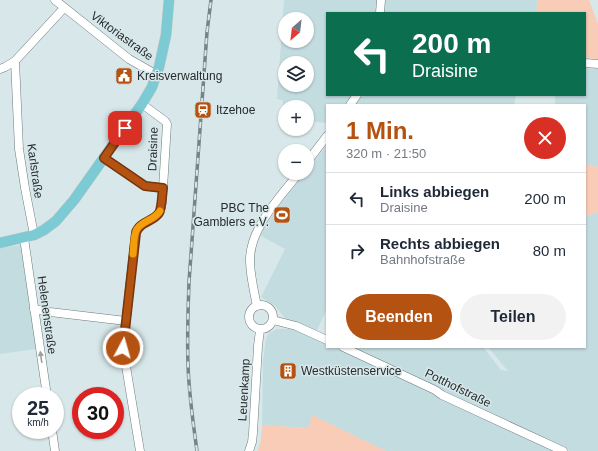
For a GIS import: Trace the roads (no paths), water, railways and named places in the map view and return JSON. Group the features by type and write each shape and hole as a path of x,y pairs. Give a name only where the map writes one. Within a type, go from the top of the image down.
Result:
{"main road":[{"path":"0,243 29,237 52,225 63,213 104,158 142,104 157,75 166,35 169,0"}],"street":[{"name":"Viktoriastraße","path":"55,0 129,59 157,75"},
{"path":"380,12 381,0"},
{"path":"0,69 15,61 64,8"},
{"name":"Karlstraße","path":"15,61 20,155 25,188 29,237"},
{"path":"586,63 598,64"},
{"name":"Draisine","path":"104,158 145,186 163,188 167,124 142,104"},
{"path":"314,153 326,137"},
{"path":"257,306 250,269 250,254 253,241 256,232 266,216 294,180"},
{"path":"138,449 123,348 136,231 140,225 156,216 159,212 163,188"},
{"name":"Helenenstraße","path":"29,237 34,309 45,387"},
{"path":"263,305 269,308 273,313 273,320 268,328 260,330 253,327 249,321 249,313 257,306 263,305"},
{"path":"34,309 126,321"},
{"path":"273,320 296,326 326,340"},
{"name":"Leuenkamp","path":"249,451 253,433 260,330"},
{"name":"Potthofstraße","path":"345,348 435,390 448,398 563,451"},
{"path":"53,439 55,451"}],"railway":[{"path":"197,451 191,408 189,376 188,302 207,32 211,0"}],"place":[{"name":"Kreisverwaltung","path":"124,76"},
{"name":"Itzehoe","path":"203,110"},
{"name":"PBC The Gamblers e.V.","path":"282,215"},
{"name":"Westküstenservice","path":"288,371"}]}
